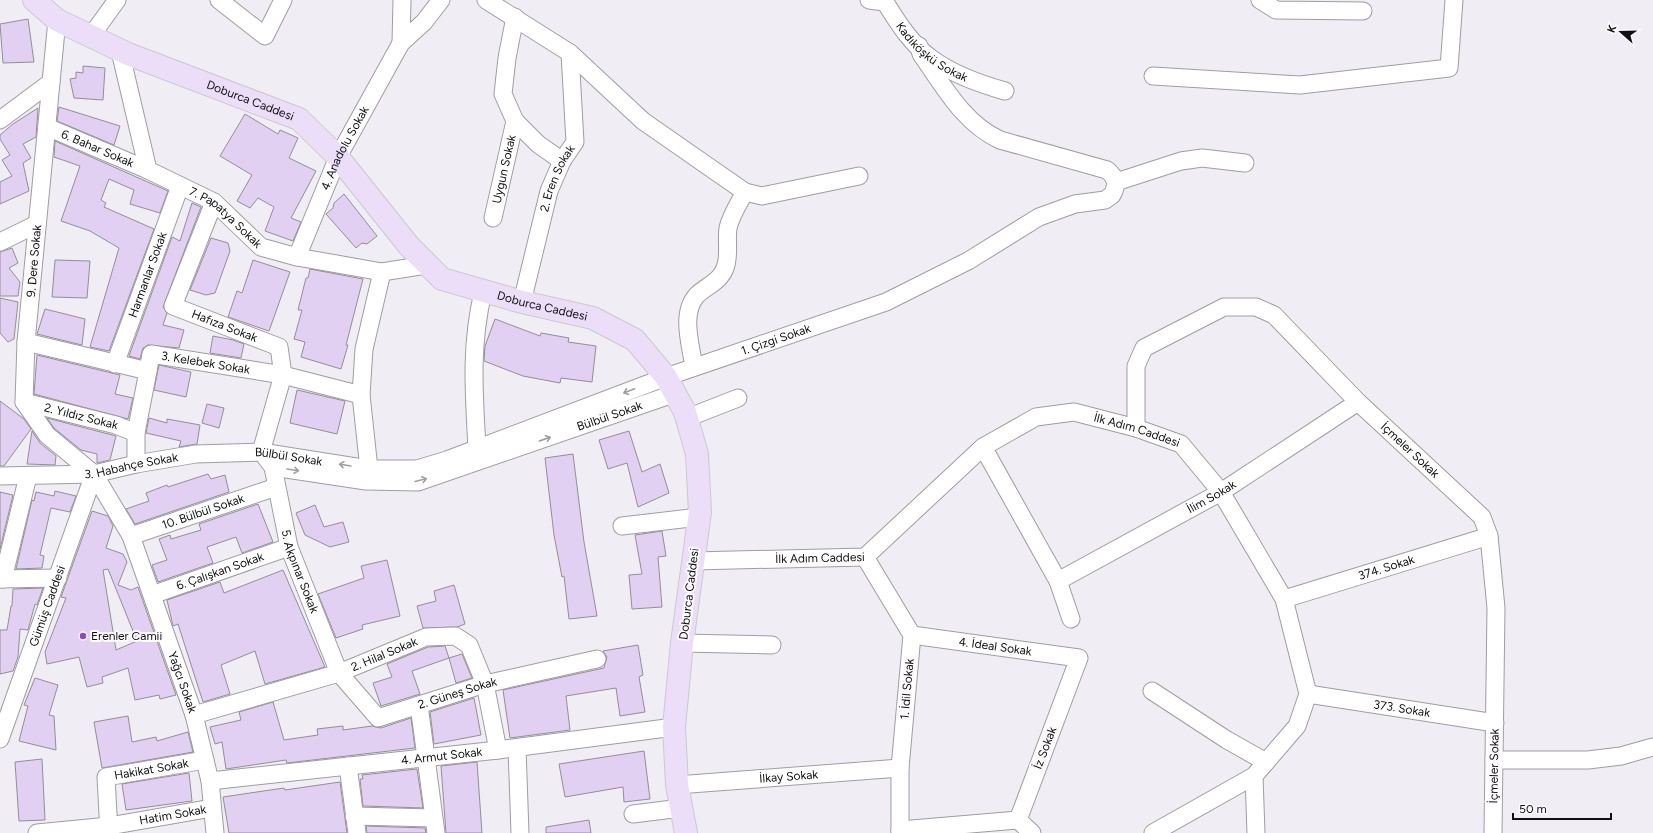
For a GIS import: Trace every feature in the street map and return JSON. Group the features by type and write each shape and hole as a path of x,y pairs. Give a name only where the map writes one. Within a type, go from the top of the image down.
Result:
{"main road":[{"name":"Doburca Caddesi","path":"34,0 57,20 120,50 299,119 338,157 409,246 442,279 483,292 593,318 635,340 671,385 687,418 697,454 699,518 682,643 674,727 677,785 686,833"}],"street":[{"path":"91,36 117,0"},
{"path":"219,0 265,36 283,0"},
{"path":"401,43 402,0"},
{"path":"401,43 424,22 441,0"},
{"path":"486,0 570,53 643,122 745,192 762,196 858,176"},
{"name":"Kadıköşkü Sokak","path":"869,0 885,2 902,28 932,59 972,81 1005,91"},
{"path":"1260,0 1276,10 1363,11"},
{"path":"1153,76 1300,85 1448,68 1454,0"},
{"path":"515,17 507,58 503,94 515,121 538,144 562,161"},
{"name":"9. Dere Sokak","path":"24,402 26,342 57,20"},
{"name":"4. Anadolu Sokak","path":"297,257 338,157 401,43"},
{"path":"919,46 921,54 964,114 989,135 1000,140 1108,170 1116,182 1181,161 1202,158 1245,163"},
{"path":"120,50 148,170"},
{"name":"2. Eren Sokak","path":"522,302 549,191 562,161 575,142 570,53"},
{"path":"0,120 51,82"},
{"name":"Uygun Sokak","path":"493,218 515,121"},
{"name":"6. Bahar Sokak","path":"47,127 148,170"},
{"name":"7. Papatya Sokak","path":"148,170 214,202 261,247 297,257 382,272 426,264"},
{"name":"1. Çizgi Sokak","path":"671,385 694,367 886,302 968,261 1039,217 1075,204 1108,198 1114,191 1116,182"},
{"name":"Harmanlar Sokak","path":"115,364 180,186"},
{"path":"694,367 688,330 688,311 696,296 712,286 725,268 728,228 734,212 745,192"},
{"name":"Hafıza Sokak","path":"214,202 173,306 279,347 283,375"},
{"path":"0,242 37,224"},
{"path":"369,469 361,396 364,349 382,272"},
{"path":"480,454 473,377 476,321 483,292"},
{"name":"İçmeler Sokak","path":"1136,428 1136,366 1144,348 1224,307 1256,307 1274,315 1358,402 1482,517 1489,536 1496,608 1493,833"},
{"name":"3. Kelebek Sokak","path":"26,342 148,371 151,354 283,375"},
{"path":"136,464 136,433 148,371"},
{"path":"261,452 283,375 361,396"},
{"name":"Bülbül Sokak","path":"261,452 273,467 366,481 418,482 480,454 671,385"},
{"path":"687,418 738,398"},
{"path":"24,402 47,435 94,474"},
{"name":"2. Yıldız Sokak","path":"24,402 116,425 136,433"},
{"name":"İlim Sokak","path":"1058,581 1221,492 1358,402"},
{"name":"İlk Adım Caddesi","path":"693,561 865,557 984,447 1036,416 1074,412 1136,428 1181,444 1221,492 1284,599 1308,694"},
{"path":"984,447 1058,581 1071,619"},
{"name":"Bülbül Sokak","path":"261,452 369,469 417,468 447,460 480,454"},
{"name":"3. Habahçe Sokak","path":"0,476 94,474 136,464 196,454 261,452"},
{"name":"5. Akpınar Sokak","path":"273,467 289,547 339,673"},
{"name":"Yağcı Sokak","path":"94,474 131,536 194,714 210,781 215,833"},
{"name":"Gümüş Caddesi","path":"0,739 7,698 58,578 94,474"},
{"path":"28,476 1,579 58,578"},
{"name":"10. Bülbül Sokak","path":"131,536 276,487"},
{"path":"622,526 699,518"},
{"name":"374. Sokak","path":"1284,599 1489,536"},
{"name":"6. Çalışkan Sokak","path":"152,595 289,547"},
{"path":"865,557 912,635"},
{"name":"4. İdeal Sokak","path":"912,635 1079,658"},
{"name":"1. İdil Sokak","path":"900,832 900,768 912,635"},
{"name":"2. Hilal Sokak","path":"194,714 339,673 426,636 455,636 469,645 485,684 498,750"},
{"path":"682,643 772,645"},
{"name":"İz Sokak","path":"1018,820 1079,658"},
{"name":"2. Güneş Sokak","path":"339,673 378,718 485,684 597,659"},
{"path":"1152,691 1226,740 1266,762"},
{"path":"1154,833 1254,776 1297,726 1308,694"},
{"name":"373. Sokak","path":"1308,694 1495,723"},
{"path":"354,816 434,825 420,705"},
{"name":"4. Armut Sokak","path":"210,781 517,748 674,727"},
{"path":"1494,760 1588,760 1620,756 1653,747"},
{"path":"517,748 520,833"},
{"name":"Hakikat Sokak","path":"109,830 106,777 205,760"},
{"path":"348,766 357,833"},
{"name":"İlkay Sokak","path":"677,785 900,768"},
{"path":"1254,776 1256,833"},
{"name":"Hatim Sokak","path":"38,833 109,830 212,808"},
{"path":"633,814 681,808"},
{"path":"900,832 1018,820 1032,833"}],"building":[{"path":"28,19 34,62 3,63 0,24"},
{"path":"83,66 105,68 103,100 74,98 70,79 76,78 76,72 83,73"},
{"path":"59,107 120,126 114,145 57,121"},
{"path":"38,108 36,137 23,144 31,158 23,163 29,191 0,204 0,182 12,176 2,160 10,155 0,139 0,135 13,124"},
{"path":"245,114 278,134 280,130 298,138 289,158 316,171 291,218 301,222 293,241 265,231 274,207 258,198 250,208 237,201 252,175 220,156"},
{"path":"55,141 168,191 160,213 130,204 134,190 109,179 101,200 106,203 104,207 154,229 109,351 90,347 119,248 90,231 61,221 80,166 54,157"},
{"path":"344,194 377,236 367,244 362,243 356,248 326,214 333,208 334,203"},
{"path":"192,203 201,207 163,307 167,313 163,325 184,330 179,348 148,345 143,348 140,359 129,356 172,237 180,241"},
{"path":"211,238 228,243 230,251 215,293 206,295 190,290"},
{"path":"12,248 18,263 9,268 20,282 18,296 0,296 0,252"},
{"path":"55,260 90,261 87,298 52,297"},
{"path":"253,260 290,272 269,331 228,317 237,291 242,293"},
{"path":"310,269 363,279 341,369 301,357 305,342 294,339 302,310 298,310 306,278 308,278"},
{"path":"0,298 18,302 14,339 8,342 0,333"},
{"path":"45,309 85,319 82,345 37,334"},
{"path":"495,319 540,336 541,333 569,338 568,342 596,346 592,382 561,378 560,383 523,376 484,361 485,346"},
{"path":"213,336 244,344 241,358 210,353"},
{"path":"37,355 120,375 115,394 133,398 128,419 34,394"},
{"path":"159,365 191,372 186,397 154,390"},
{"path":"297,390 345,401 337,434 290,423"},
{"path":"0,401 24,419 31,429 4,466 0,466"},
{"path":"207,404 224,408 219,428 202,423"},
{"path":"47,418 116,436 110,460 97,463 97,454 81,450 54,428"},
{"path":"149,418 167,423 167,419 200,425 197,444 179,447 181,441 146,433"},
{"path":"32,431 40,443 56,456 55,465 27,464"},
{"path":"629,431 642,472 660,464 669,493 638,507 627,463 608,469 599,440"},
{"path":"573,454 584,542 597,616 569,619 564,576 562,577 554,535 545,458"},
{"path":"208,474 211,479 225,475 229,492 135,524 126,509 149,501 146,493 167,485 168,487"},
{"path":"55,491 76,496 70,512 51,508 40,555 44,556 42,568 16,569 32,500 34,501 36,492 54,496"},
{"path":"0,492 13,495 0,549"},
{"path":"258,504 273,542 242,553 236,537 207,547 213,563 158,582 152,565 167,560 159,539 170,535 171,539 201,530 199,524"},
{"path":"315,505 324,527 343,522 349,542 330,547 305,535 296,513"},
{"path":"92,511 108,516 113,526 106,548 123,554 127,562 118,585 131,590 138,587 176,695 160,699 159,695 135,700 128,668 102,677 103,683 87,687 79,657 47,664 45,652 66,598 61,597","holes":["108,569 137,641 116,650 103,570"]},
{"path":"662,531 666,556 658,557 662,607 632,609 629,575 642,574 635,535"},
{"path":"387,560 400,616 362,625 363,629 336,638 318,594 364,578 361,566"},
{"path":"283,570 325,667 265,684 255,651 221,665 230,694 203,702 178,624 173,626 167,600 220,582 224,593"},
{"path":"454,585 465,624 457,627 423,628 417,606 436,601 434,591"},
{"path":"43,588 37,605 35,604 28,630 20,629 18,657 13,671 0,674 0,630 7,630 12,606 13,589"},
{"path":"638,645 643,675 639,677 645,712 620,716 616,688 566,696 570,730 510,738 503,690 604,668 607,657 603,651"},
{"path":"445,646 449,658 412,671 420,694 381,706 373,683 392,677 387,664 428,647"},
{"path":"462,654 472,678 456,683 449,658"},
{"path":"35,678 58,685 49,715 54,716 56,750 19,741 28,706 24,705"},
{"path":"474,698 481,735 434,744 430,712"},
{"path":"273,702 284,740 318,735 317,729 343,726 343,730 372,726 381,728 411,718 415,748 287,763 286,760 226,769 222,742 215,744 210,727 241,720 239,712"},
{"path":"128,716 132,742 156,737 157,741 188,732 193,752 102,768 94,722"},
{"path":"644,751 650,799 624,802 623,787 565,797 559,764"},
{"path":"42,759 45,820 19,821 15,762"},
{"path":"477,762 482,833 446,833 441,766"},
{"path":"417,769 423,808 363,806 360,779 363,779 362,775"},
{"path":"189,773 192,801 126,810 122,784"},
{"path":"340,782 347,833 229,833 223,797"},
{"path":"589,820 591,833 546,833 546,827"},
{"path":"366,826 425,828 426,833 367,833"}],"place":[{"name":"Erenler Camii","path":"83,636"}]}
